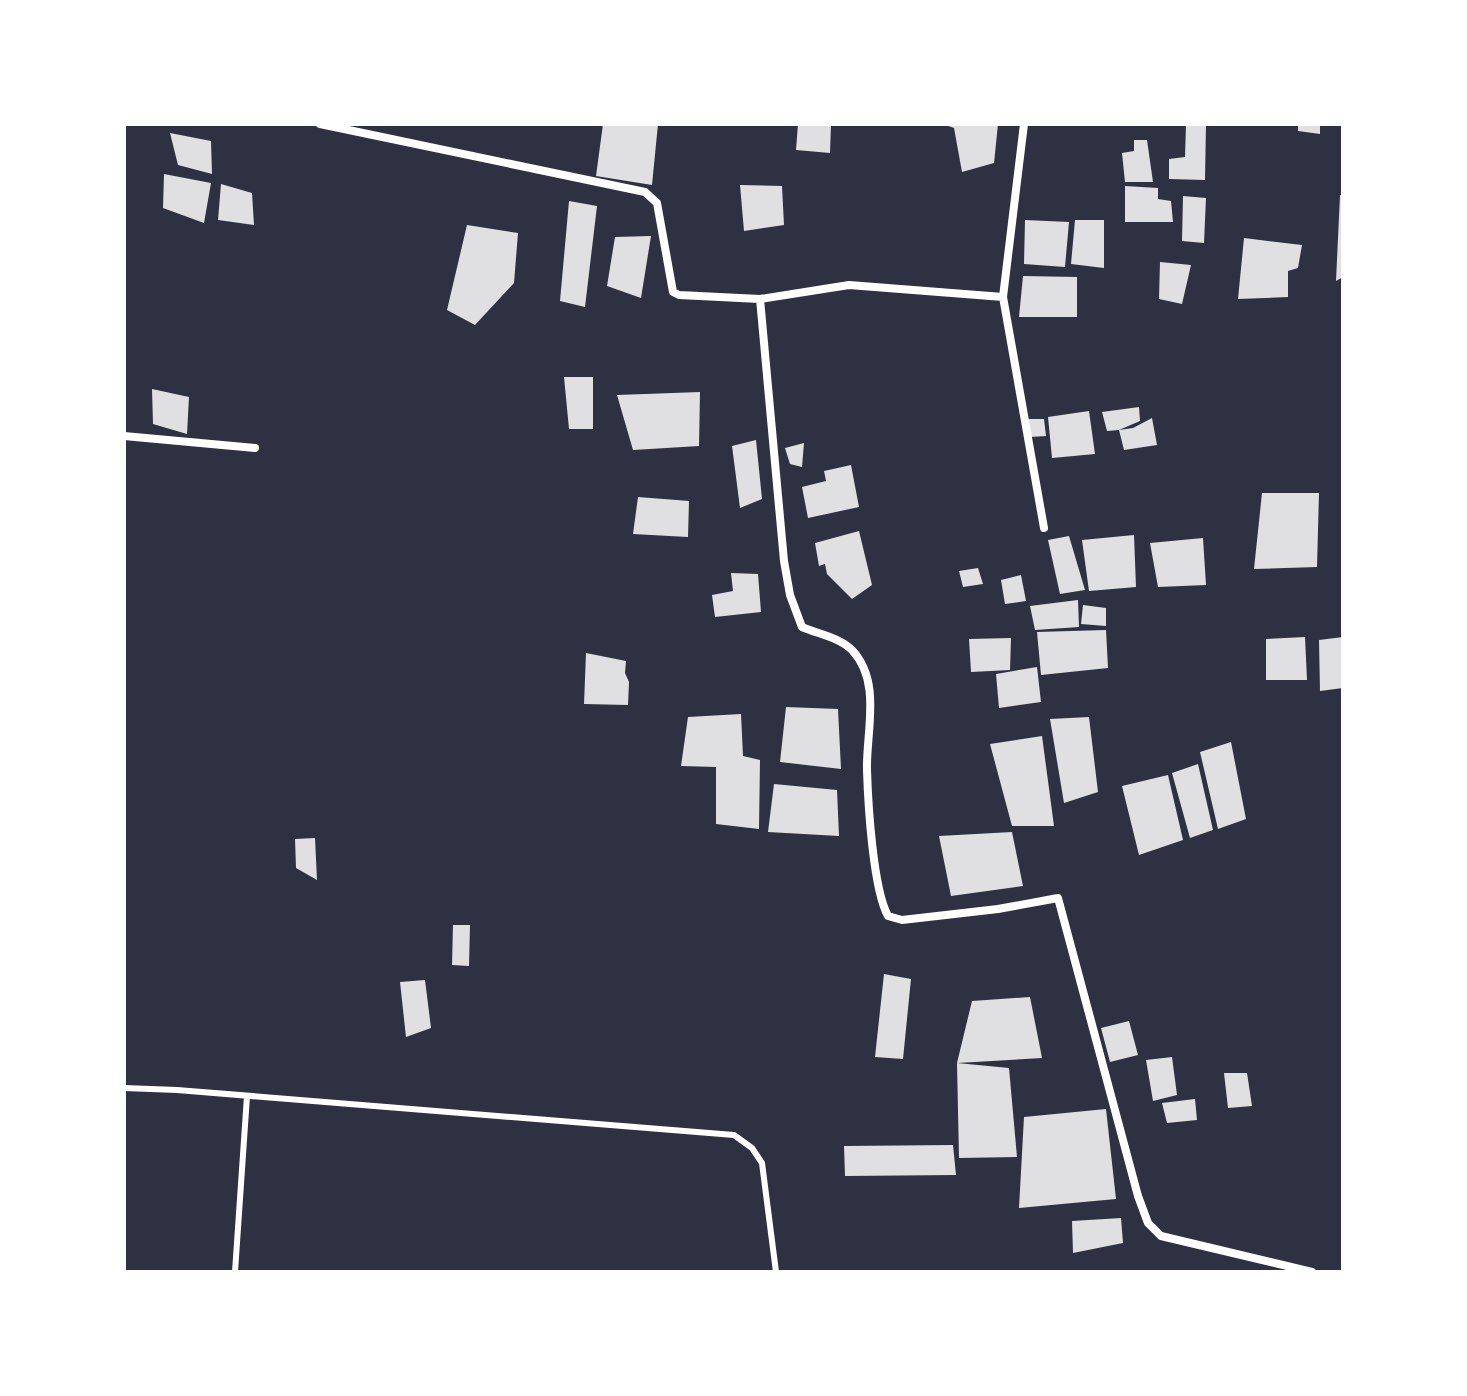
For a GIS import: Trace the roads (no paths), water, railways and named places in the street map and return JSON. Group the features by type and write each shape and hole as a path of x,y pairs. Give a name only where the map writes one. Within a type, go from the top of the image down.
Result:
{"street":[{"path":"320,124 645,192 657,203 673,292 679,295 760,299 849,285 1003,297"},
{"path":"1024,124 1003,297 1044,528"},
{"path":"760,299 772,408 776,493 790,595 802,627 834,638 851,649 864,667 870,693 867,769 873,849 886,913 891,918 902,920 998,909 1058,898 1138,1196 1148,1223 1161,1236 1312,1272"},
{"path":"124,436 255,448"}],"lane":[{"path":"124,1088 734,1135 752,1148 762,1163 776,1272"},
{"path":"235,1272 247,1096"}]}
